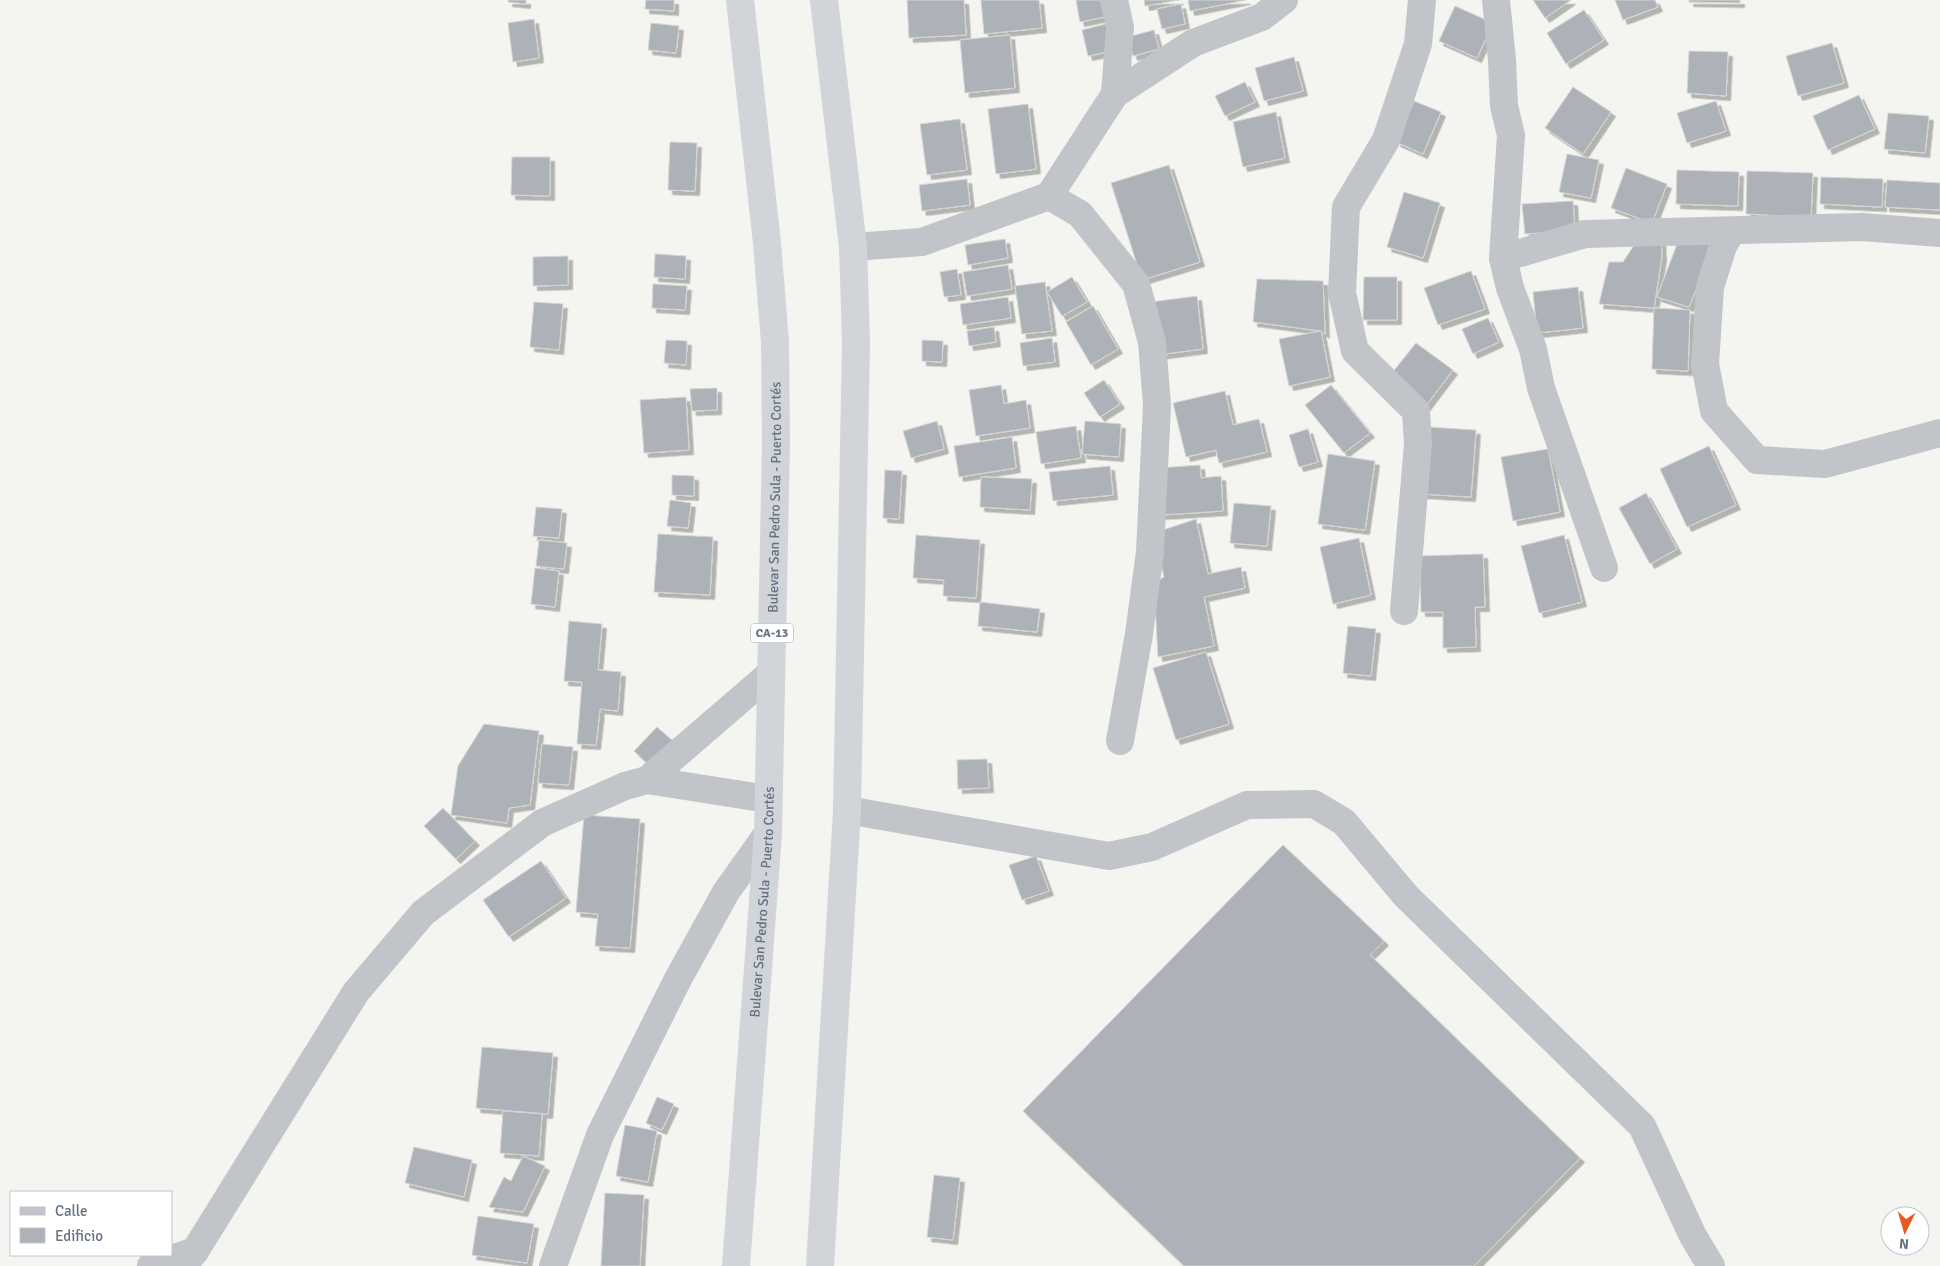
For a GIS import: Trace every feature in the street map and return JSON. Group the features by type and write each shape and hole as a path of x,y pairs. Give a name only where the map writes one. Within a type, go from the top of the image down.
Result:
{"highway":[{"name":"Bulevar San Pedro Sula - Puerto Cortés","path":"736,1266 768,834 776,442 775,342 766,233 740,0"},
{"path":"820,1266 847,810 856,343 852,246 824,0"}],"street":[{"path":"1114,0 1120,28 1115,94"},
{"path":"852,246 922,242 1049,196 1115,94 1193,43 1262,17 1284,0"},
{"path":"1404,611 1418,444 1416,411 1355,351 1342,293 1346,207 1386,140 1418,44 1422,0"},
{"path":"1496,0 1504,106 1511,135 1503,258 1510,288 1533,349 1541,388 1604,568"},
{"path":"1049,196 1080,214 1136,284 1152,342 1157,405 1150,552 1139,634 1120,741"},
{"path":"1503,258 1585,234 1731,232 1862,227 1940,234"},
{"path":"1731,232 1723,246 1710,287 1705,364 1714,411 1757,460 1825,464 1940,433"},
{"path":"647,780 771,673"},
{"path":"151,1266 189,1258 356,992 423,913 542,823 625,786 647,780 768,799"},
{"path":"847,810 1109,856 1152,847 1247,805 1314,804 1344,822 1406,896 1642,1126 1693,1236 1711,1266"},
{"path":"553,1266 600,1135 678,979 726,892 768,834"}],"building":[{"path":"508,0 526,0 526,4 508,2"},
{"path":"646,0 674,0 674,11 645,9"},
{"path":"907,0 964,0 966,35 909,38"},
{"path":"981,0 1039,0 1042,28 984,34"},
{"path":"1076,0 1111,0 1114,15 1080,22"},
{"path":"1144,0 1179,0 1145,6"},
{"path":"1188,0 1246,0 1190,11"},
{"path":"1533,0 1571,0 1545,18"},
{"path":"1615,0 1655,0 1658,7 1623,20"},
{"path":"1689,0 1740,0 1740,3 1689,2"},
{"path":"1181,4 1185,24 1162,29 1157,9"},
{"path":"1455,6 1493,23 1477,58 1439,41"},
{"path":"1584,10 1604,40 1566,64 1547,33"},
{"path":"534,19 539,58 513,62 508,23"},
{"path":"651,23 679,26 676,53 648,50"},
{"path":"1106,24 1112,51 1088,56 1082,30"},
{"path":"1154,30 1159,49 1133,56 1128,37"},
{"path":"1010,35 1015,88 965,93 960,40"},
{"path":"1832,43 1844,83 1798,96 1786,56"},
{"path":"1689,51 1728,52 1726,96 1687,93"},
{"path":"1294,57 1303,91 1264,101 1255,68"},
{"path":"1245,82 1255,102 1225,116 1215,96"},
{"path":"1573,87 1611,112 1583,154 1545,128"},
{"path":"1859,95 1875,129 1828,150 1813,116"},
{"path":"1414,101 1441,112 1423,154 1396,142"},
{"path":"1716,101 1726,131 1687,143 1677,113"},
{"path":"1028,104 1036,169 996,174 988,109"},
{"path":"1276,112 1285,158 1243,167 1233,122"},
{"path":"1888,113 1929,116 1925,153 1884,149"},
{"path":"960,119 967,170 927,175 920,124"},
{"path":"670,142 697,143 695,191 668,190"},
{"path":"1567,154 1599,160 1591,198 1559,192"},
{"path":"512,157 550,157 550,196 511,195"},
{"path":"1169,165 1200,262 1142,280 1111,183"},
{"path":"1626,168 1667,184 1652,223 1611,208"},
{"path":"1677,170 1739,172 1738,206 1676,204"},
{"path":"1747,171 1813,173 1811,217 1746,214"},
{"path":"1821,177 1883,179 1882,207 1820,204"},
{"path":"967,179 970,205 922,211 919,185"},
{"path":"1887,180 1940,183 1940,210 1885,207"},
{"path":"1404,192 1440,203 1423,258 1387,247"},
{"path":"1573,201 1575,230 1525,234 1522,204"},
{"path":"1005,239 1008,258 968,265 965,245"},
{"path":"1661,239 1662,256 1654,308 1599,304 1609,262 1623,262 1637,241"},
{"path":"1679,239 1715,242 1689,307 1657,297"},
{"path":"655,254 686,256 685,279 654,277"},
{"path":"568,256 568,285 533,286 533,257"},
{"path":"1008,265 1012,289 967,296 963,272"},
{"path":"957,269 961,295 944,297 940,272"},
{"path":"1471,271 1485,309 1438,325 1424,288"},
{"path":"1072,277 1087,302 1062,316 1047,292"},
{"path":"1364,277 1397,277 1397,320 1363,320"},
{"path":"1257,279 1323,281 1325,334 1321,331 1253,322"},
{"path":"1045,282 1052,331 1022,334 1015,286"},
{"path":"653,284 687,286 685,310 652,308"},
{"path":"1578,287 1583,328 1537,333 1533,292"},
{"path":"1197,296 1203,349 1157,355 1151,302"},
{"path":"1008,297 1011,318 963,325 960,304"},
{"path":"534,302 563,304 559,350 530,347"},
{"path":"1093,306 1118,349 1091,365 1066,322"},
{"path":"1654,308 1690,310 1688,371 1652,369"},
{"path":"1488,318 1499,342 1473,354 1462,329"},
{"path":"994,327 996,342 969,346 967,331"},
{"path":"1321,331 1330,377 1289,386 1279,339"},
{"path":"1052,338 1055,362 1023,366 1020,343"},
{"path":"666,340 687,341 686,365 664,363"},
{"path":"922,340 943,341 942,362 922,361"},
{"path":"1416,343 1453,370 1425,407 1388,378"},
{"path":"1104,380 1120,404 1100,417 1084,393"},
{"path":"1001,385 1004,404 1026,400 1030,428 976,436 969,390"},
{"path":"1331,385 1370,433 1344,453 1305,405"},
{"path":"717,388 717,410 692,411 690,389"},
{"path":"1225,391 1233,425 1259,419 1267,452 1219,463 1216,450 1186,457 1173,403"},
{"path":"686,397 689,450 644,453 640,400"},
{"path":"937,421 944,449 911,458 903,431"},
{"path":"1085,421 1121,424 1119,457 1082,454"},
{"path":"1076,426 1081,458 1041,464 1036,432"},
{"path":"1427,427 1476,430 1471,497 1422,494"},
{"path":"1308,429 1318,462 1299,467 1289,435"},
{"path":"1012,437 1016,468 959,477 954,446"},
{"path":"1709,446 1736,505 1687,527 1660,469"},
{"path":"1548,449 1560,512 1513,521 1501,457"},
{"path":"1328,454 1375,461 1365,530 1318,524"},
{"path":"1200,465 1201,478 1221,476 1223,511 1161,515 1158,468"},
{"path":"1110,466 1113,495 1053,501 1049,472"},
{"path":"885,470 902,471 899,519 883,518"},
{"path":"672,475 694,476 694,496 672,495"},
{"path":"981,477 1032,479 1030,510 980,507"},
{"path":"1646,493 1677,549 1650,564 1619,508"},
{"path":"670,500 691,503 688,528 667,526"},
{"path":"1234,503 1271,506 1267,546 1230,543"},
{"path":"536,507 562,509 559,538 533,536"},
{"path":"1196,519 1208,574 1241,567 1245,588 1204,597 1214,646 1158,657 1154,583 1164,577 1154,533"},
{"path":"658,534 713,537 710,595 654,592"},
{"path":"916,535 980,540 976,598 943,596 944,580 913,578"},
{"path":"1564,535 1582,602 1539,613 1521,546"},
{"path":"1359,538 1371,595 1333,604 1320,547"},
{"path":"539,540 567,543 564,569 536,566"},
{"path":"1483,554 1485,607 1475,607 1476,647 1443,648 1443,612 1421,612 1420,556"},
{"path":"535,568 559,571 555,607 531,604"},
{"path":"980,602 1040,609 1037,632 978,626"},
{"path":"569,621 602,624 598,670 621,672 618,711 600,709 596,745 577,744 582,682 564,681"},
{"path":"1348,626 1376,629 1371,676 1343,673"},
{"path":"1206,652 1229,724 1176,740 1153,668"},
{"path":"484,724 539,731 530,805 509,808 507,823 451,815 458,766"},
{"path":"657,727 674,742 651,767 634,751"},
{"path":"542,744 573,747 569,785 538,783"},
{"path":"987,759 989,788 958,789 957,760"},
{"path":"443,808 475,841 456,859 424,826"},
{"path":"584,815 640,819 630,948 595,946 598,914 576,912"},
{"path":"1283,845 1384,941 1370,955 1580,1158 1474,1266 1184,1266 1023,1111"},
{"path":"1036,856 1049,891 1022,900 1009,865"},
{"path":"541,861 566,898 509,937 483,900"},
{"path":"482,1047 553,1053 548,1114 476,1108"},
{"path":"657,1097 674,1104 662,1130 646,1123"},
{"path":"503,1111 542,1114 539,1156 500,1153"},
{"path":"625,1125 657,1131 648,1182 616,1176"},
{"path":"414,1147 472,1160 464,1197 405,1183"},
{"path":"523,1156 545,1166 523,1212 489,1207 504,1177 511,1181"},
{"path":"934,1175 960,1178 953,1240 927,1237"},
{"path":"605,1193 644,1195 640,1266 601,1266"},
{"path":"478,1216 534,1224 527,1263 472,1255"}]}
